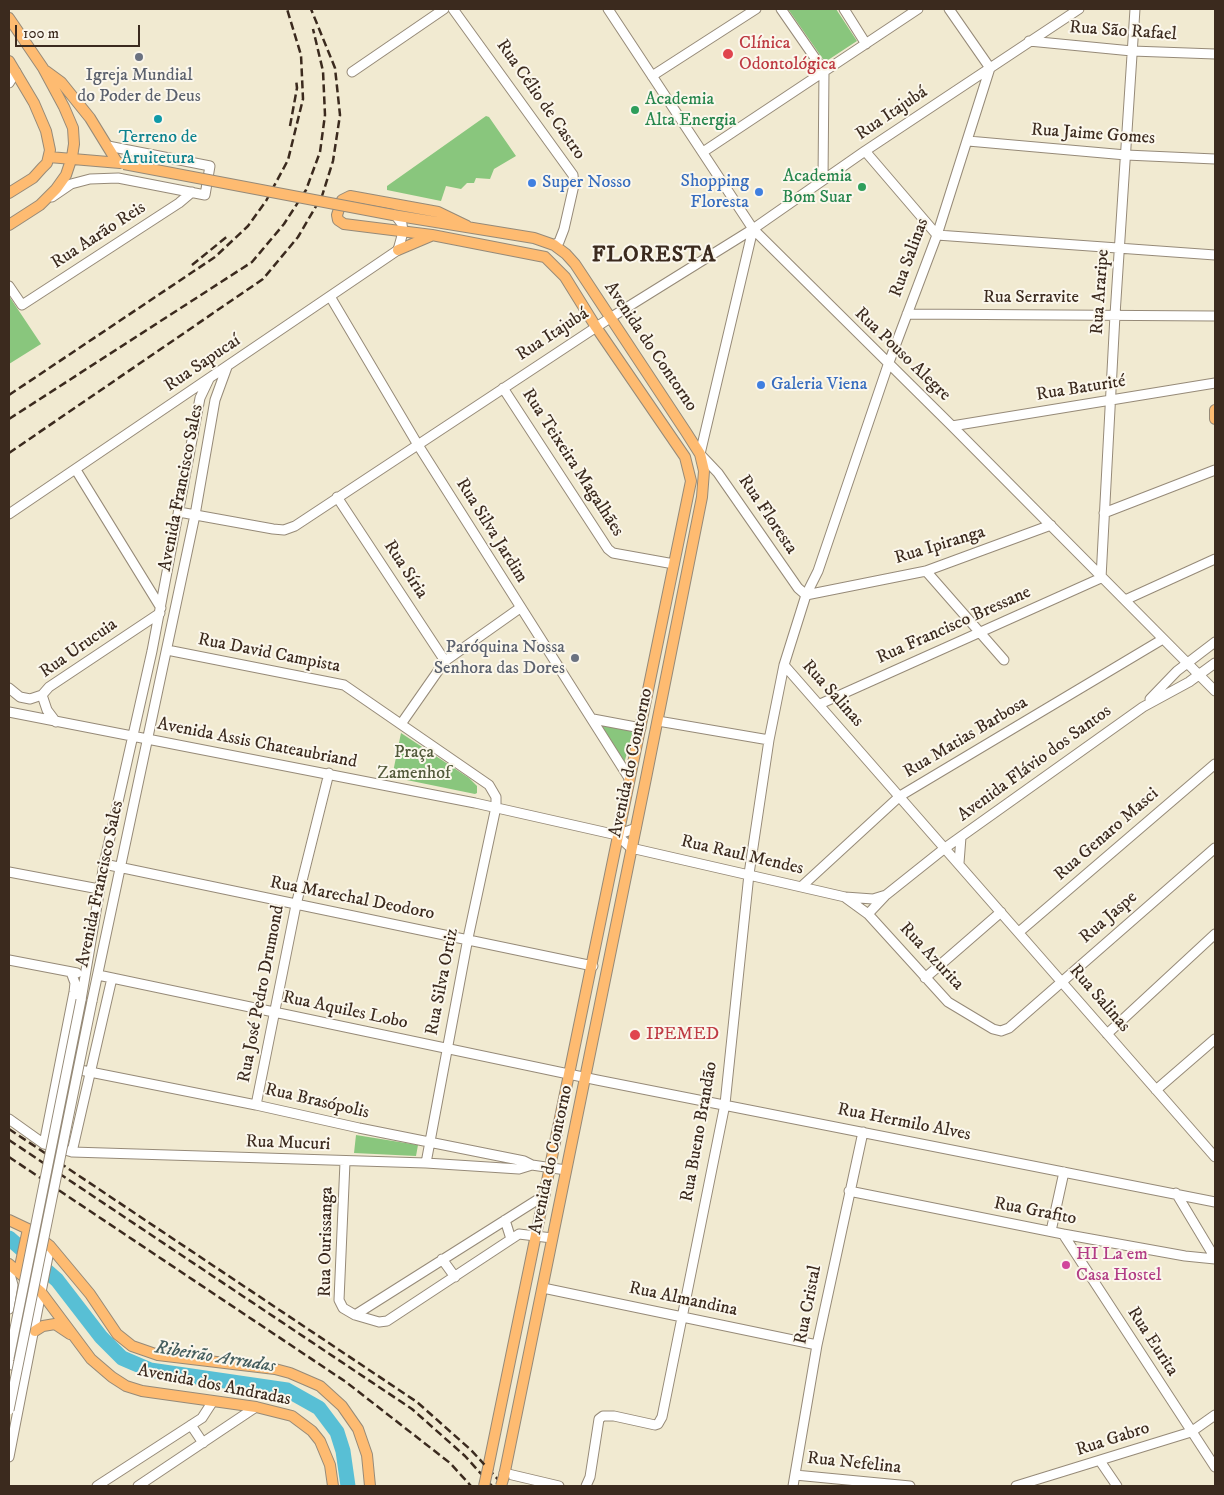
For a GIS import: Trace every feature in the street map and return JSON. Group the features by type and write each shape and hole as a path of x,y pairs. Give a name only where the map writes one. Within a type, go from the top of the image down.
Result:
{"main road":[{"path":"9,18 43,68 73,128 72,157 66,175 40,205 9,225"},
{"path":"9,61 34,103 50,142 47,163 33,178 9,193"},
{"path":"43,68 61,82 90,118 120,163"},
{"name":"Avenida do Contorno","path":"49,157 72,157 120,163 394,216 534,238 554,245 575,264 700,454 705,478 702,497 503,1479"},
{"name":"Avenida do Contorno","path":"467,226 438,212 350,196 341,203 337,215 338,220 344,224 432,235 545,257 565,277 596,327 685,457 691,482 641,728 617,834 593,966 484,1486"},
{"path":"398,250 432,235"},
{"path":"1215,410 1215,419"},
{"path":"685,457 700,454"},
{"name":"Avenida dos Andradas","path":"9,1220 28,1229 49,1249 90,1294 118,1334 132,1346 158,1355 290,1373 307,1379 326,1391 342,1406 358,1429 366,1455 370,1486"},
{"path":"16,1268 28,1229"},
{"name":"Avenida dos Andradas","path":"9,1264 41,1289 91,1359 112,1377 126,1386 172,1397 256,1407 292,1416 312,1430 325,1452 330,1465 333,1486"},
{"path":"35,1331 43,1326 55,1324 77,1340"}],"street":[{"path":"352,72 444,9"},
{"name":"Rua Célio de Castro","path":"453,9 573,176 574,185 564,230 559,242 554,245"},
{"name":"Rua Pouso Alegre","path":"608,9 752,229 952,426 1215,691"},
{"path":"652,76 756,9"},
{"path":"781,9 824,71 823,180"},
{"path":"844,9 866,44"},
{"path":"703,152 918,9"},
{"path":"949,9 990,68"},
{"name":"Rua Itajubá","path":"179,512 284,530 295,526 596,327 752,229 865,151 1079,9"},
{"name":"Rua Araripe","path":"1101,578 1115,315 1135,9"},
{"name":"Rua São Rafael","path":"1029,42 1132,51 1215,54"},
{"name":"Rua Salinas","path":"990,68 937,235 888,365 818,571 806,596 784,665 1062,980 1215,1157"},
{"path":"9,83 16,72"},
{"path":"965,84 983,92"},
{"name":"Rua Jaime Gomes","path":"968,142 1126,155 1215,159"},
{"path":"40,205 70,184 90,179 118,178 205,195 210,166 108,146"},
{"path":"865,151 937,235 1215,255"},
{"name":"Rua Aarão Reis","path":"9,286 22,305 179,203 192,192"},
{"path":"394,216 402,224 404,232 398,250"},
{"path":"700,454 752,229"},
{"name":"Rua Sapucaí","path":"9,514 331,298 398,250"},
{"name":"Rua Silva Jardim","path":"331,298 418,445 629,778"},
{"name":"Rua Serravite","path":"907,314 1215,316"},
{"name":"Avenida Francisco Sales","path":"9,1410 92,1001 196,515 215,400 227,367"},
{"name":"Avenida Francisco Sales","path":"9,1358 81,1000 104,864 166,583 200,398 209,379"},
{"name":"Rua Baturité","path":"952,426 1215,383"},
{"name":"Rua Teixeira Magalhães","path":"503,388 604,545 613,553 674,564"},
{"name":"Rua Floresta","path":"700,454 718,473 791,580 806,596"},
{"path":"76,470 160,610"},
{"path":"1104,513 1215,470"},
{"name":"Rua Síria","path":"337,497 445,661"},
{"name":"Rua Ipiranga","path":"806,596 926,571 1051,525"},
{"path":"1125,600 1215,559"},
{"path":"926,571 982,632 1004,660"},
{"name":"Rua Francisco Bressane","path":"820,704 1101,578"},
{"path":"145,583 166,583"},
{"path":"401,724 445,661 520,608"},
{"name":"Rua Urucuia","path":"56,722 47,710 42,695 49,687 160,610"},
{"name":"Rua Matias Barbosa","path":"802,886 900,796 1163,639"},
{"name":"Avenida Flávio dos Santos","path":"1143,707 1187,663 1215,642"},
{"name":"Rua David Campista","path":"167,650 344,685 489,784 496,797 496,808"},
{"name":"Avenida Flávio dos Santos","path":"945,848 1143,707 1199,675 1215,663"},
{"name":"Rua Bueno Brandão","path":"586,1486 590,1477 596,1424 603,1416 651,1425 658,1424 725,1104 749,874 769,740 784,665"},
{"path":"9,688 20,697 30,699 42,695"},
{"name":"Avenida Assis Chateaubriand","path":"9,712 329,773 617,834 636,828"},
{"path":"593,719 641,728"},
{"path":"658,721 769,740"},
{"name":"Rua Genaro Masci","path":"1019,932 1215,764"},
{"name":"Rua José Pedro Drumond","path":"256,1105 296,905 329,773"},
{"name":"Rua Silva Ortiz","path":"426,1163 428,1143 468,938 496,808"},
{"path":"617,834 631,848"},
{"path":"958,863 961,837"},
{"name":"Rua Raul Mendes","path":"631,848 844,897"},
{"path":"868,914 886,895 945,848"},
{"name":"Rua Jaspe","path":"1001,1031 1009,1028 1215,848"},
{"name":"Rua Marechal Deodoro","path":"104,864 296,905 468,938 593,966"},
{"path":"9,872 99,889"},
{"path":"844,897 864,899 886,895"},
{"name":"Rua Azurita","path":"844,897 868,914 924,978 956,1007 1001,1031"},
{"path":"924,978 1001,912"},
{"path":"1108,1034 1215,934"},
{"path":"9,960 85,974"},
{"name":"Avenida Francisco Sales","path":"44,1144 75,983 71,972"},
{"name":"Rua Aquiles Lobo","path":"98,974 585,1077"},
{"name":"Avenida Francisco Sales","path":"72,1152 112,978"},
{"path":"1156,1090 1215,1039"},
{"name":"Rua Brasópolis","path":"60,1066 256,1105 428,1143 524,1161 532,1165 566,1170"},
{"name":"Rua Hermilo Alves","path":"585,1077 1215,1202"},
{"name":"Rua Mucuri","path":"9,1119 44,1144 72,1152 345,1162 426,1163 519,1169 532,1165"},
{"name":"Rua Cristal","path":"793,1486 818,1345 849,1191 863,1132"},
{"name":"Rua Ourissanga","path":"345,1162 339,1300 343,1308 355,1315"},
{"path":"1051,1231 1064,1172"},
{"name":"Rua Grafito","path":"849,1191 1063,1234 1185,1256 1215,1258"},
{"path":"1176,1193 1215,1258"},
{"path":"355,1315 545,1195"},
{"path":"1184,1207 1193,1197"},
{"path":"505,1220 511,1239"},
{"path":"355,1315 379,1322 387,1321 521,1233 552,1238"},
{"name":"Rua Eurita","path":"1063,1234 1215,1467"},
{"path":"9,1457 27,1373 49,1249"},
{"path":"442,1259 455,1277"},
{"path":"9,1309 16,1268"},
{"name":"Rua Almandina","path":"543,1288 818,1345"},
{"path":"9,1354 17,1357 25,1356 30,1352"},
{"path":"9,1364 17,1365 27,1373"},
{"path":"97,1486 202,1418 214,1402"},
{"path":"138,1486 256,1407"},
{"name":"Rua Gabro","path":"1016,1486 1191,1432 1215,1415"},
{"path":"191,1425 203,1443"},
{"path":"1100,1461 1117,1486"},
{"name":"Rua Nefelina","path":"795,1475 910,1486"},
{"path":"503,1479 559,1486"}],"green space":[{"path":"788,9 836,9 857,41 825,62"},
{"path":"486,116 489,117 516,156 494,169 490,179 476,178 474,183 467,183 461,189 446,186 441,201 387,190 387,186"},
{"path":"9,296 41,344 9,364"},
{"path":"600,723 633,730 624,764"},
{"name":"Praça Zamenhof","path":"401,733 469,778 477,786 477,793 392,777"},
{"path":"356,1135 418,1145 416,1156 354,1153"}],"waterway":[{"name":"Ribeirão Arrudas","path":"9,1238 57,1280 101,1337 122,1358 150,1370 287,1390 319,1408 337,1432 343,1451 348,1486"}],"railway":[{"path":"9,395 215,257 248,226 266,201 288,160 303,99 301,55 287,9"},
{"path":"9,453 263,279 298,237 322,196 333,161 340,115 335,68 311,9"},
{"path":"9,419 252,262 284,224 306,190 320,152 325,115 323,71 313,29"},
{"path":"290,126 297,88 296,79"},
{"path":"192,265 229,235"},
{"path":"9,1129 417,1402 471,1450 504,1486"},
{"path":"9,1140 412,1409 465,1456 492,1486"},
{"path":"9,1157 346,1382 450,1463 471,1486"}],"place":[{"name":"Clínica Odontológica","path":"728,54"},
{"name":"Igreja Mundial do Poder de Deus","path":"139,57"},
{"name":"Academia Alta Energia","path":"635,110"},
{"name":"Terreno de Aruitetura","path":"158,119"},
{"name":"Super Nosso","path":"532,183"},
{"name":"Academia Bom Suar","path":"862,187"},
{"name":"Shopping Floresta","path":"759,192"},
{"name":"Galeria Viena","path":"761,385"},
{"name":"Paróquina Nossa Senhora das Dores","path":"575,658"},
{"name":"IPEMED","path":"635,1035"},
{"name":"HI La em Casa Hostel","path":"1066,1265"}],"district":[{"name":"FLORESTA","path":"654,256"}]}
